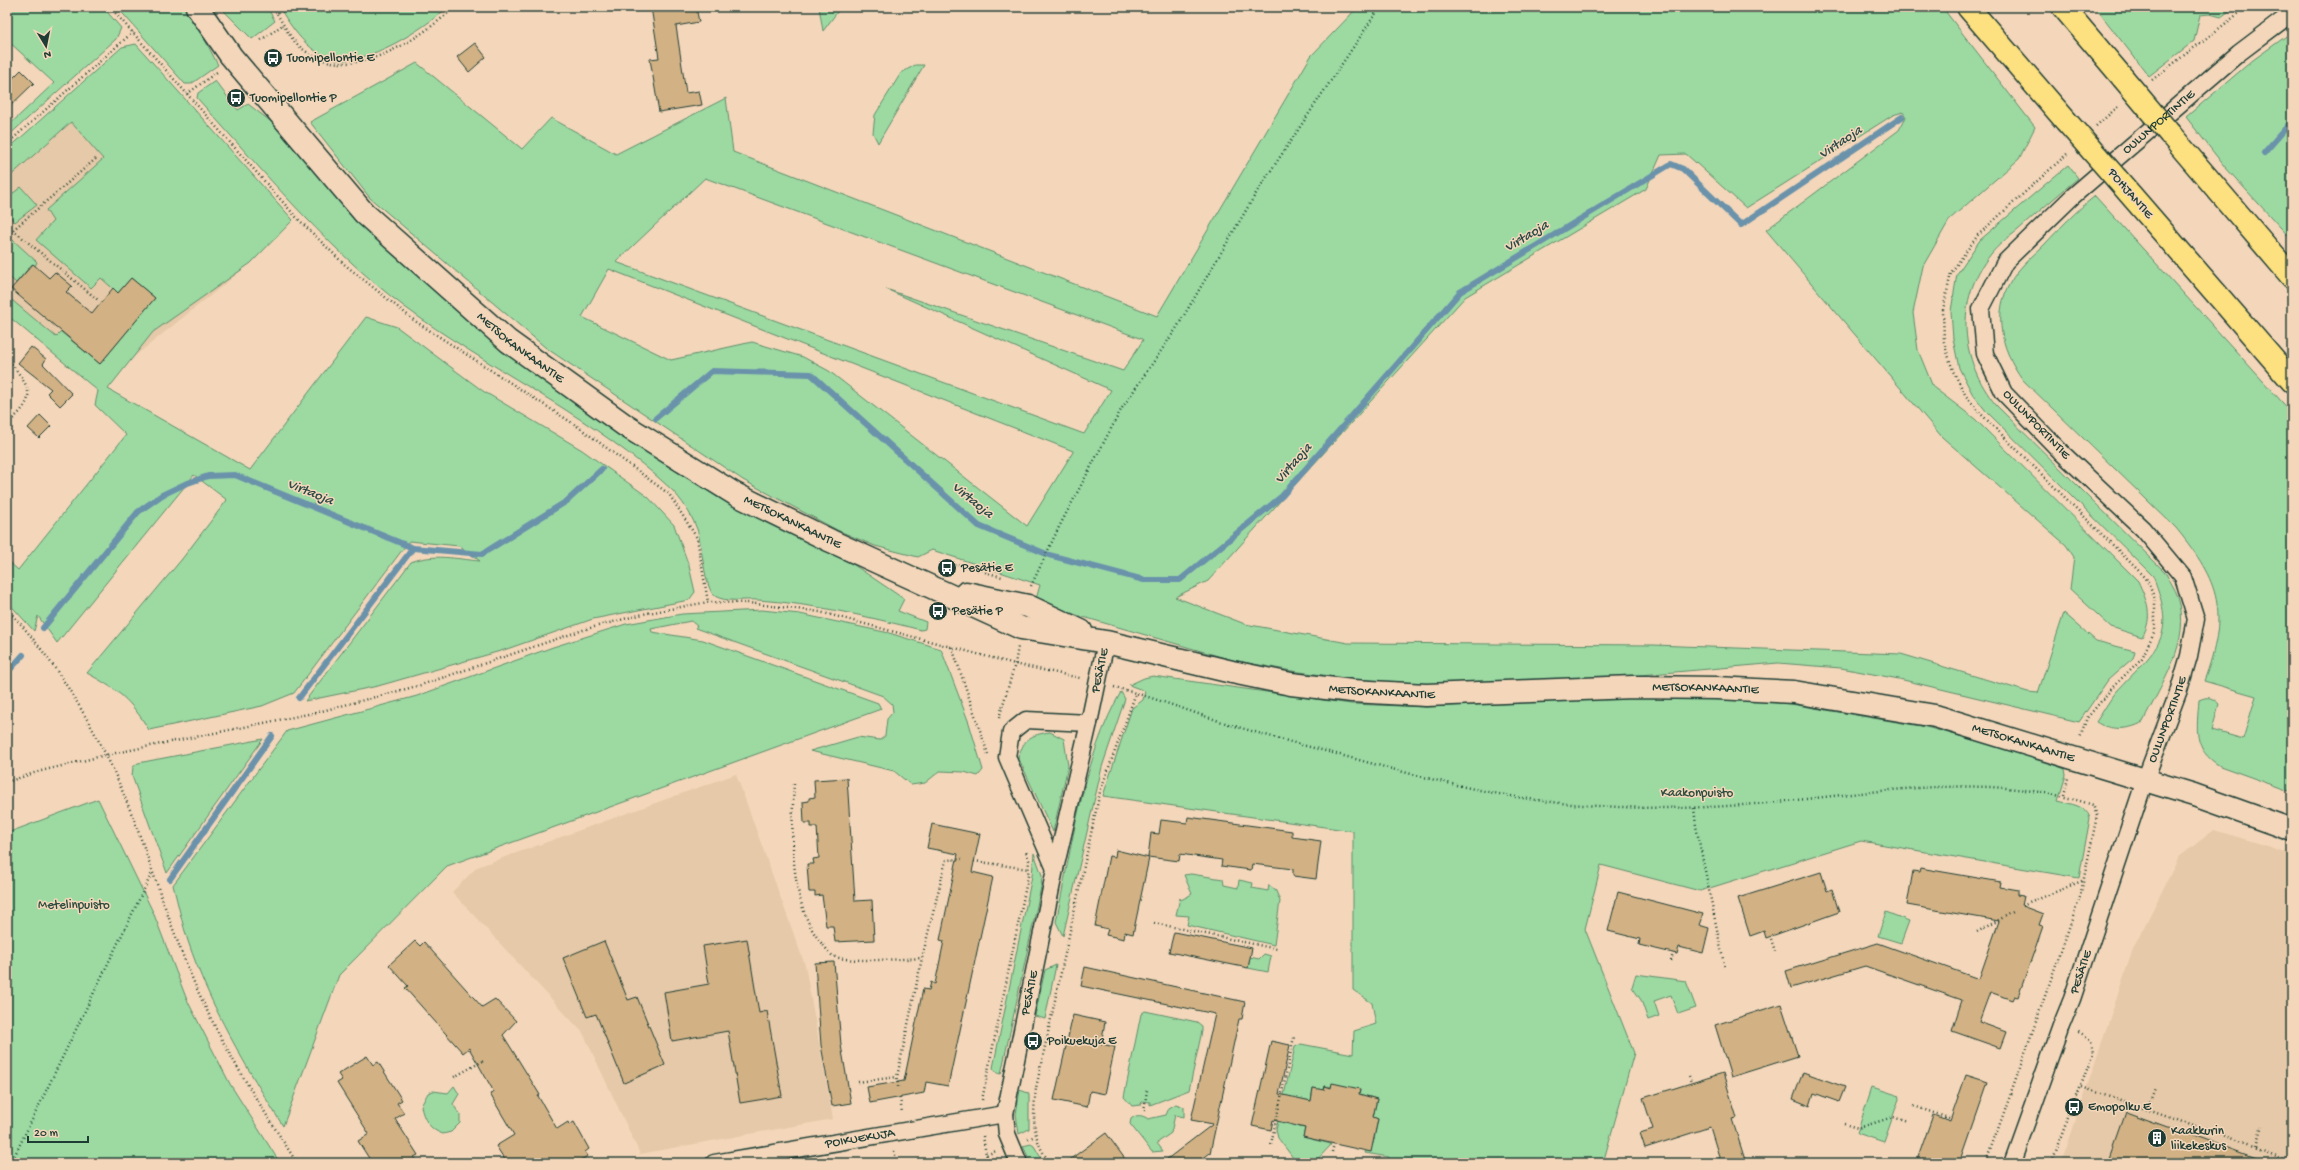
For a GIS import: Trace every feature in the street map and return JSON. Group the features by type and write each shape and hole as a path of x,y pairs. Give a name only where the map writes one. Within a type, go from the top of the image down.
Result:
{"highway":[{"name":"POHJANTIE","path":"1968,7 2292,381"},
{"path":"2063,7 2292,277"}],"street":[{"name":"METSOKANKAANTIE","path":"197,7 231,56 364,214 508,341 626,426 735,494 831,541 928,584 1028,606 1106,642 1232,672 1292,684 1352,691 1426,695 1633,687 1794,692 1935,716 2194,795 2292,830"},
{"name":"OULUNPORTINTIE","path":"2145,780 2179,690 2192,641 2196,619 2183,577 2143,529 2061,452 2004,393 1985,354 1981,308 2005,262 2073,196 2239,53 2292,13"},
{"name":"PESÄTIE","path":"1019,1163 1011,1145 1005,1114 1055,869 1106,642"},
{"path":"1055,869 1007,757 1011,732 1026,720 1089,723"},
{"name":"PESÄTIE","path":"2012,1163 2060,1026 2072,999 2145,780"},
{"name":"POIKUEKUJA","path":"714,1163 1005,1114"}],"path":[{"path":"110,7 297,218 344,264 415,321 577,426 669,494 697,538 708,602"},
{"path":"273,7 296,42 310,54 334,64 346,64 369,58 404,44 422,33 455,7"},
{"path":"1024,584 1031,586 1059,527 1122,408 1176,329 1258,190 1380,7"},
{"path":"2147,84 2247,7"},
{"path":"261,40 284,24"},
{"path":"7,144 133,32"},
{"path":"187,94 217,72"},
{"path":"2092,130 2122,103"},
{"path":"2064,796 2074,758 2088,718 2113,688 2142,658 2155,630 2155,599 2146,578 1981,414 1966,396 1953,371 1944,342 1943,310 1951,273 1978,235 2070,152"},
{"path":"7,235 98,157"},
{"path":"13,230 98,300"},
{"path":"7,357 26,384 29,393 29,402 22,411 7,424"},
{"path":"947,568 958,564 1009,579"},
{"path":"7,609 56,669 106,755 203,1003 249,1087 297,1163"},
{"path":"952,647 991,762"},
{"path":"997,724 1015,664"},
{"path":"1050,1163 1035,1136 1034,1112 1036,1088 1100,792 1136,693"},
{"path":"988,755 990,747"},
{"path":"794,784 792,814 798,890 805,917 817,938 833,956 846,959 922,958"},
{"path":"1694,808 1696,826 1725,969"},
{"path":"1986,1163 2080,897 2097,816"},
{"path":"991,1163 986,1155 980,1117 982,1095 1028,869 1029,860 1025,847"},
{"path":"898,1087 897,1077 922,958 946,860 962,859"},
{"path":"974,861 1028,869"},
{"path":"11,1163 152,873"},
{"path":"2022,906 2084,880"},
{"path":"1977,932 2013,912"},
{"path":"1154,923 1277,949"},
{"path":"1771,939 1775,951"},
{"path":"1671,960 1673,953"},
{"path":"2036,1019 2082,1034 2091,1040 2094,1052 2052,1163"},
{"path":"1271,1144 1294,1037"},
{"path":"454,1077 483,1060"},
{"path":"1689,1076 1691,1082"},
{"path":"858,1082 897,1077"},
{"path":"2082,1086 2292,1162"},
{"path":"2147,1109 2155,1088"},
{"path":"1144,1111 1147,1090"},
{"path":"1914,1106 1951,1119"},
{"path":"1844,1124 1858,1128 1893,1117 1908,1122"},
{"path":"2255,1148 2261,1128"},
{"path":"986,1155 1035,1136"},
{"path":"1332,1152 1334,1144"},
{"path":"893,1145 897,1163"}],"shaded area":[{"path":"73,100 251,263 100,384 7,308 7,209 16,200 7,193 7,159"},
{"path":"736,774 805,965 833,1119 640,1154 583,1033 452,892 477,867"},
{"path":"2214,830 2265,845 2292,855 2292,1163 2061,1163 2133,949 2179,857"}],"green space":[{"path":"7,7 103,7 121,28 116,39 7,137 7,127 54,83 7,40"},
{"path":"117,7 188,7 218,65 191,84 185,84"},
{"path":"220,7 267,7 275,21 252,39"},
{"path":"279,7 448,7 425,25 394,44 377,52 346,60 333,59 315,51 295,31"},
{"path":"819,7 841,7 823,31"},
{"path":"1358,7 1942,7 2035,127 2019,159 1950,219 1923,266 1913,313 1918,350 1933,387 1975,419 2138,581 2148,609 2148,623 2142,637 2111,627 2070,589 2074,557 2066,545 1942,437 1766,230 1899,130 1906,117 1903,112 1893,115 1746,208 1686,154 1661,155 1646,189 1465,297 1208,581 1175,597 1245,624 1348,643 1653,645 1901,654 2028,692 2038,693 2064,613 2096,641 2135,651 2133,658 2108,680 2079,722 1899,679 1841,668 1778,663 1629,676 1426,684 1353,679 1292,671 1232,660 1035,603 1040,585 932,550 918,557 875,546 837,530 743,480 546,348 370,198 310,122 417,63 522,149 551,118 616,154 726,98 733,152 1157,316 1311,56","holes":["705,178 1142,339 1143,340 1123,371 886,289 1111,390 1084,434 616,262","609,269 1073,451 1073,452 1027,526 829,371 803,357 752,342 671,360 582,317"]},
{"path":"2095,7 2235,7 2221,17 2210,14 2200,15 2194,41 2149,76"},
{"path":"2292,32 2292,240 2225,167 2186,117 2253,60"},
{"path":"136,44 293,220 251,263 153,332 108,389 250,470 366,317 397,327 483,391 582,450 648,497 674,525 689,566 695,592 689,600 593,619 504,650 378,686 305,701 411,562 420,559 437,557 480,561 459,546 409,541 294,693 262,706 149,730 136,710 122,696 87,673 182,559 227,500 194,475 57,643 38,616 34,631 7,601 7,560 18,570 126,435 95,405 98,391 7,315 7,296 56,337 61,332 100,364 155,298 131,278 118,293 101,278 91,288 36,240 53,221 46,210 103,159 71,122 7,179 7,150 122,47"},
{"path":"915,65 924,65 878,143 873,133 875,115 901,73"},
{"path":"215,81 238,110 248,104 286,133 415,270 770,523 854,565 904,599 898,611 926,622 925,629 921,630 860,615 799,604 758,600 730,600 715,596 711,592 708,585 697,529 686,508 671,489 612,441 549,399 420,318 359,269 302,214 197,98 198,93"},
{"path":"2068,165 2078,178 1997,247 1979,272 1971,291 1967,310 1966,330 1969,350 1975,369 1984,388 1996,405 2165,572 2177,594 2181,613 2181,630 2173,661 2143,722 2126,728 2107,727 2096,722 2114,695 2153,652 2159,641 2163,629 2164,614 2153,576 1986,411 1972,393 1959,368 1953,339 1951,311 1957,274 1980,240"},
{"path":"21,187 37,205 15,222 7,214 7,198"},
{"path":"2095,196 2292,413 2292,792 2220,766 2205,753 2198,738 2197,729 2199,700 2210,698 2219,704 2212,730 2243,739 2256,696 2204,681 2212,657 2218,617 2216,600 2211,583 2203,566 2176,528 2023,380 2008,354 2003,340 2001,312 2009,284 2024,264"},
{"path":"13,240 37,262 35,266 32,264 16,283 7,275 7,246"},
{"path":"762,610 800,614 889,633 941,649 969,723 983,770 978,776 964,772 940,771 925,783 911,785 894,771 810,751 858,737 880,740 885,736 887,719 893,712 892,704 883,696 695,628 697,626 691,621 651,629 652,632 703,640 878,703 881,709 447,866 339,975 283,1126 242,1059 207,989 188,941 173,885 287,731 417,696 553,647 626,624 682,614"},
{"name":"Kaakonpuisto","path":"1153,676 1351,704 1426,707 1633,698 1717,698 1791,704 1926,727 2032,756 2065,769 2066,775 2058,801 2072,804 2085,810 2090,818 2079,878 1861,841 1700,891 1601,865 1585,929 1634,1053 1603,1163 1387,1163 1389,1157 1365,1153 1367,1143 1373,1144 1378,1119 1373,1117 1377,1099 1359,1094 1360,1089 1325,1086 1324,1090 1313,1088 1311,1101 1305,1100 1299,1127 1305,1128 1303,1137 1331,1144 1314,1163 1297,1163 1278,1138 1276,1130 1295,1047 1301,1044 1353,1054 1354,1031 1376,1024 1372,1003 1353,990 1353,831 1103,796 1132,708 1143,700 1145,691 1129,685 1144,678"},
{"path":"1121,692 1125,699 1102,767 1063,936 1056,922 1080,804 1097,744 1108,717"},
{"path":"1050,732 1064,739 1068,766 1053,832 1018,757 1029,738 1038,734"},
{"path":"263,739 167,873 132,776 133,767 138,763"},
{"name":"Metelinpuisto","path":"98,799 153,912 187,1000 230,1084 280,1163 7,1163 7,833"},
{"path":"1034,853 1042,875 1041,887 1001,1074 997,1073 993,1068 1032,876"},
{"path":"1191,874 1223,879 1224,885 1238,888 1239,880 1253,883 1252,888 1268,891 1269,885 1276,891 1280,901 1274,945 1187,925 1189,916 1176,915 1180,898 1181,900 1192,894 1184,875"},
{"path":"1886,912 1909,921 1901,943 1878,936"},
{"path":"1264,954 1271,956 1268,972 1248,968 1250,957 1259,959"},
{"path":"1056,965 1045,1019 1035,1016 1045,970"},
{"path":"1636,974 1686,981 1696,1008 1678,1014 1671,995 1654,1001 1659,1016 1648,1020 1641,1000 1632,987"},
{"path":"1145,1011 1197,1022 1202,1026 1202,1031 1189,1090 1150,1105 1150,1102 1142,1101 1141,1105 1132,1106 1124,1097 1141,1014"},
{"path":"454,1086 459,1094 453,1104 460,1115 460,1123 451,1132 443,1134 434,1130 425,1120 421,1106 428,1093 433,1091 448,1093"},
{"path":"1872,1087 1900,1096 1884,1142 1857,1133"},
{"path":"1020,1090 1028,1093 1029,1095 1029,1129 1019,1134 1016,1114"},
{"path":"1176,1104 1184,1107 1184,1117 1175,1115 1171,1133 1157,1143 1163,1151 1152,1152 1130,1124 1131,1119 1137,1116 1142,1116 1148,1119 1166,1115 1169,1108"},
{"path":"1031,1144 1034,1146 1044,1163 1031,1163 1023,1146"}],"building":[{"path":"651,7 696,7 699,22 676,26 686,93 699,91 702,105 659,112 650,59 659,58"},
{"path":"475,43 486,57 469,72 457,57"},
{"path":"21,70 34,83 7,109 7,84"},
{"path":"33,264 49,278 55,272 72,286 66,292 92,314 113,288 118,293 131,278 155,298 100,364 11,289"},
{"path":"31,347 46,359 43,364 72,394 60,406 47,393 51,389 18,363"},
{"path":"40,415 51,426 39,438 28,428"},
{"path":"847,778 855,901 872,900 874,940 835,942 833,926 826,926 822,895 815,896 815,892 809,892 807,864 814,864 813,859 819,858 817,827 811,827 811,823 804,823 803,802 809,801 809,798 815,797 814,780"},
{"path":"1188,817 1292,831 1292,837 1321,841 1316,879 1293,876 1293,869 1252,864 1251,870 1221,866 1222,860 1180,854 1179,861 1148,857 1151,833 1159,834 1161,820 1187,823"},
{"path":"932,824 980,834 972,872 993,877 948,1086 926,1082 924,1093 870,1103 867,1087 904,1081 923,989 929,990 931,982 935,984 944,941 940,940 958,854 927,848"},
{"path":"1116,850 1149,858 1133,934 1125,932 1124,939 1106,935 1108,929 1095,926 1109,856 1115,857"},
{"path":"1920,868 2001,882 2000,887 2018,890 2018,895 2024,896 2022,906 2043,914 2039,925 2043,926 2018,997 2014,996 2012,1000 1990,992 1979,1022 2006,1032 2000,1048 1952,1031 1962,1000 1865,966 1791,988 1786,971 1878,943 1979,979 1999,921 1907,905 1913,871 1919,872"},
{"path":"1821,872 1827,891 1832,889 1839,912 1766,938 1764,931 1750,936 1738,898"},
{"path":"1618,892 1703,914 1699,925 1709,928 1703,953 1679,947 1677,954 1639,945 1640,939 1608,931"},
{"path":"1174,932 1252,948 1248,968 1169,952"},
{"path":"747,939 759,1013 767,1011 782,1096 740,1103 728,1031 672,1041 664,992 709,984 703,946"},
{"path":"415,941 420,946 424,942 482,1007 495,999 516,1021 503,1035 540,1095 538,1096 557,1129 568,1122 569,1125 574,1122 589,1149 585,1152 588,1156 575,1163 507,1163 496,1146 514,1135 490,1094 494,1092 469,1048 463,1053 405,988 408,986 389,965"},
{"path":"604,941 628,1000 637,997 665,1065 624,1083 596,1014 587,1017 563,958"},
{"path":"834,962 841,1045 851,1103 832,1106 821,1045 815,963"},
{"path":"1085,967 1245,1002 1242,1019 1239,1019 1210,1153 1197,1163 1162,1163 1213,1124 1191,1120 1215,1014 1081,986"},
{"path":"1781,1004 1798,1056 1731,1077 1715,1025"},
{"path":"1073,1015 1105,1022 1101,1044 1115,1047 1105,1094 1090,1091 1087,1107 1054,1100"},
{"path":"1271,1041 1290,1045 1279,1094 1311,1101 1313,1088 1324,1090 1325,1086 1331,1088 1332,1083 1360,1089 1359,1094 1377,1099 1373,1117 1378,1119 1371,1152 1303,1137 1305,1128 1273,1120 1271,1130 1252,1126"},
{"path":"367,1056 373,1065 378,1062 402,1100 397,1103 404,1113 395,1119 418,1155 414,1157 418,1163 372,1163 358,1141 369,1134 337,1083 342,1080 338,1074"},
{"path":"1803,1072 1845,1087 1839,1102 1814,1093 1810,1106 1793,1099"},
{"path":"1723,1073 1737,1118 1732,1119 1746,1163 1721,1163 1710,1127 1645,1148 1640,1133 1653,1129 1643,1098"},
{"path":"1966,1075 1988,1082 1960,1163 1916,1163 1933,1115 1950,1121"},
{"name":"Kaakkurin liikekeskus","path":"2126,1112 2261,1161 2261,1163 2108,1163"},
{"path":"1106,1133 1128,1163 1065,1163"}],"waterway":[{"name":"Virtaoja","path":"656,418 712,371 811,374 979,526 1049,555 1144,580 1180,580 1282,496 1460,292 1671,164 1683,169 1741,225 1902,117"},
{"path":"2264,153 2292,121"},
{"name":"Virtaoja","path":"43,628 138,512 162,495 185,484 208,476 235,475 413,548 482,554 567,501 602,469"},
{"path":"299,698 413,548"},
{"name":"Virtaoja","path":"7,673 23,655"},
{"path":"170,879 272,736"}],"place":[{"name":"Tuomipellontie E","path":"273,58"},
{"name":"Tuomipellontie P","path":"236,98"},
{"name":"Pesätie E","path":"947,568"},
{"name":"Pesätie P","path":"938,611"},
{"name":"Poikuekuja E","path":"1033,1041"},
{"name":"Emopolku E","path":"2074,1107"},
{"name":"Kaakkurin liikekeskus","path":"2157,1138"}]}
